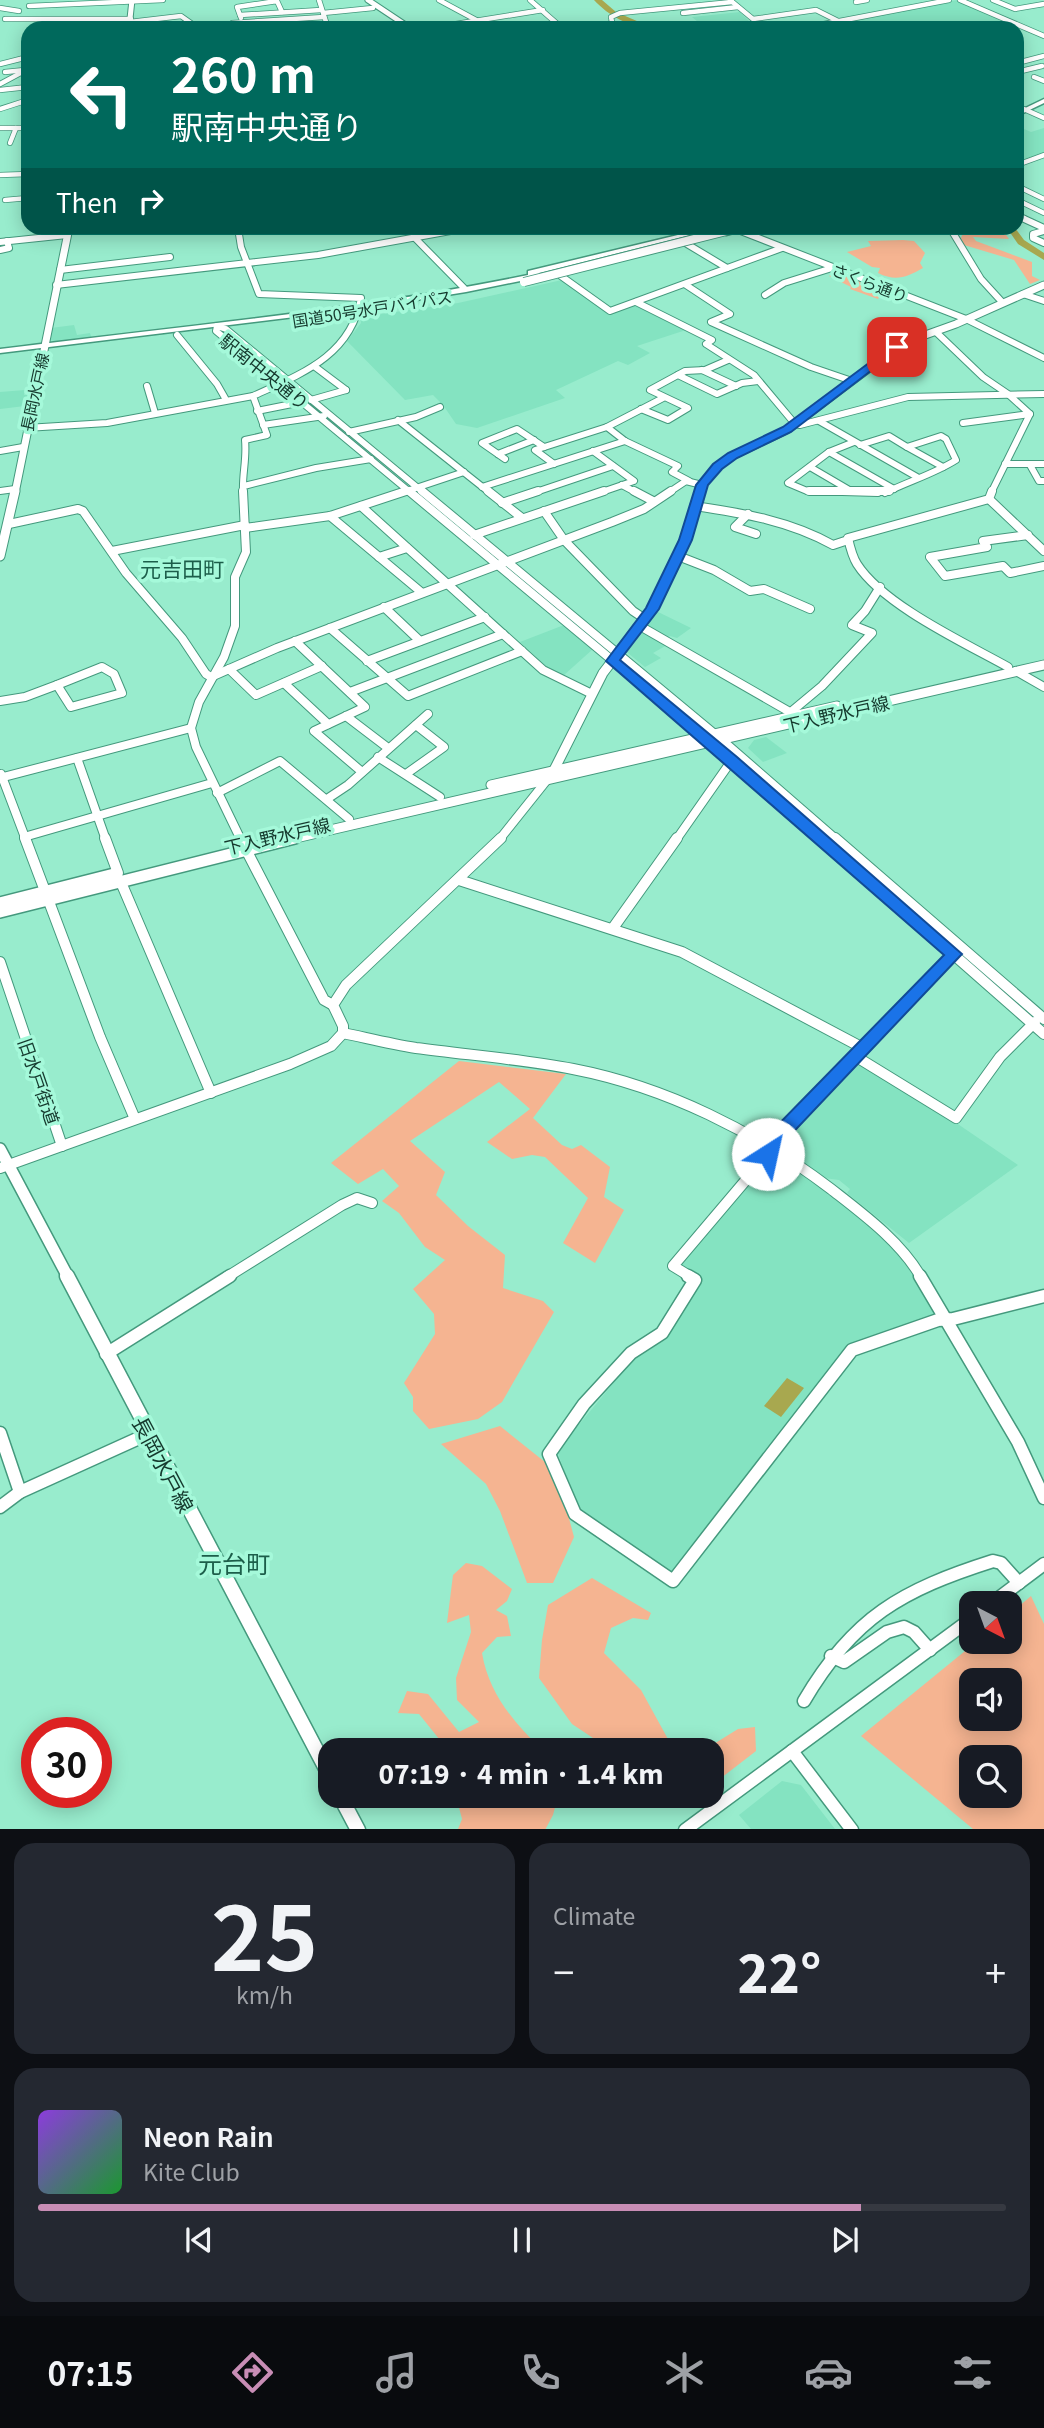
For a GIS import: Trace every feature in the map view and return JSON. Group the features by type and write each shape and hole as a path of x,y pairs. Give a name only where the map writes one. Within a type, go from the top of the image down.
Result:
{"highway":[{"path":"1024,107 1044,99"},
{"path":"394,304 685,235"},
{"name":"国道50号水戸バイパス","path":"522,281 697,235"},
{"name":"国道50号水戸バイパス","path":"43,350 394,304 522,281 712,235"},
{"path":"394,304 453,299 561,276 717,235"},
{"name":"国道50号水戸バイパス","path":"0,354 220,328"}],"main road":[{"path":"361,0 392,21"},
{"path":"368,0 400,21"},
{"path":"130,21 132,1"},
{"name":"長岡水戸線","path":"0,556 9,524 26,428 67,235"},
{"path":"547,780 592,694 615,657 642,623 678,556 702,485 717,467 732,456 795,424 903,343 936,332 1044,285"},
{"name":"下入野水戸線","path":"0,903 46,895 245,846 547,780 712,738 1012,669 1044,658"},
{"name":"下入野水戸線","path":"245,846 554,770 712,738 794,713 1012,669 1044,665"},
{"name":"下入野水戸線","path":"0,912 46,895"},
{"name":"長岡水戸線","path":"0,1149 4,1166 318,1754"},
{"path":"347,1808 358,1829"}],"street":[{"path":"2,20 29,3 163,0"},
{"path":"319,0 326,21"},
{"path":"439,0 477,20"},
{"path":"530,0 554,21"},
{"path":"634,11 629,6 693,0 698,5"},
{"path":"856,2 868,0"},
{"path":"921,0 931,3"},
{"path":"610,21 611,16 620,13 731,1 749,18 816,10 839,21 949,0"},
{"path":"960,0 1009,21"},
{"path":"996,1 1014,0"},
{"path":"242,21 237,7 277,1 280,20"},
{"path":"996,1 1015,9 1044,5"},
{"path":"0,8 8,4"},
{"path":"683,13 738,7"},
{"path":"1030,7 1041,12"},
{"path":"0,8 19,10"},
{"path":"240,15 323,13 373,8"},
{"path":"471,21 542,10"},
{"path":"268,21 303,19 323,13"},
{"path":"146,21 181,16 188,21"},
{"path":"2,20 14,19 16,24 21,23"},
{"path":"39,21 75,21"},
{"path":"1024,27 1044,36"},
{"path":"1024,66 1044,56"},
{"path":"0,64 21,59"},
{"path":"1024,68 1042,66"},
{"path":"5,72 21,69"},
{"path":"0,83 21,74"},
{"path":"1034,77 1044,81"},
{"path":"0,90 21,88"},
{"path":"0,109 21,102"},
{"path":"1024,111 1044,118"},
{"path":"0,128 21,128"},
{"path":"10,143 16,128"},
{"path":"1024,162 1044,155"},
{"path":"0,175 21,174"},
{"path":"1024,189 1044,199"},
{"path":"5,200 21,199"},
{"path":"1024,203 1044,213"},
{"path":"1024,218 1044,229"},
{"path":"1036,224 1044,221"},
{"path":"1044,229 1033,234 1033,238 1044,243"},
{"path":"4,242 45,235"},
{"path":"26,428 80,426 225,398 253,396 314,366 343,340 357,323 361,298 259,294 239,235"},
{"path":"56,285 318,255 426,235"},
{"name":"さくら通り","path":"755,235 832,268 969,317"},
{"name":"さくら通り","path":"759,235 969,317 1044,355"},
{"path":"954,235 966,258 992,294 1002,302"},
{"path":"414,237 464,288"},
{"path":"0,250 9,248 4,242"},
{"path":"687,244 727,268"},
{"path":"561,276 610,311 782,248"},
{"path":"60,270 170,257"},
{"path":"765,295 784,283 832,268"},
{"path":"686,285 730,314 711,322 811,367 852,381"},
{"path":"1023,293 1044,301"},
{"path":"636,302 712,341 706,344 728,360 749,370 795,424 819,421 908,397 1044,394"},
{"name":"駅南中央通り","path":"220,328 283,381 311,400 324,416 408,491 503,564 1043,1016"},
{"path":"936,332 983,377 1008,394 1030,414"},
{"path":"177,335 217,384 225,398"},
{"path":"641,409 668,421 688,408 650,390 685,371 702,370 728,360"},
{"path":"311,400 346,390 314,366"},
{"path":"702,370 736,386"},
{"path":"678,375 717,394 758,381"},
{"name":"駅南中央通り","path":"283,381 302,402 349,432 418,488 474,535 503,564"},
{"path":"147,386 155,413"},
{"path":"62,1146 290,1065 331,1046 343,1033 343,1026 333,1005 324,1000 212,783 196,747 191,728 211,677 224,657 235,626 235,577 246,552 242,473 247,459 245,440 267,435 253,396"},
{"path":"554,464 535,450 607,426 663,398"},
{"path":"257,411 302,402"},
{"path":"349,432 416,417 440,407"},
{"path":"963,423 1030,414"},
{"path":"989,499 1030,414"},
{"path":"263,425 324,416"},
{"path":"398,420 522,518"},
{"path":"819,421 917,477"},
{"path":"607,426 625,441 678,466 673,472 702,485"},
{"path":"534,440 502,456 482,443 517,429 534,440 544,447"},
{"path":"907,447 934,437 946,439 956,460 937,472 917,477 885,494 807,491 788,483 829,452 889,436 907,447 943,467"},
{"path":"482,487 625,441"},
{"path":"0,451 23,447"},
{"path":"474,535 634,481 593,451"},
{"path":"829,452 894,489"},
{"path":"244,486 370,458"},
{"path":"1005,464 1044,464"},
{"path":"1030,465 1039,481 1044,481"},
{"path":"502,503 613,466"},
{"path":"810,467 853,492"},
{"path":"112,551 183,535 330,516 464,472"},
{"path":"211,677 421,592 503,564 644,509 689,481"},
{"path":"622,485 653,501"},
{"path":"0,491 15,489"},
{"path":"989,499 1044,551"},
{"path":"694,506 748,514 806,530 833,545 887,526 989,499"},
{"path":"361,506 522,651 554,677 592,694"},
{"path":"9,524 79,509 95,526 126,573 211,677"},
{"path":"544,511 564,540 642,623 794,713 872,633 852,625 880,587"},
{"path":"748,514 735,527 756,534"},
{"path":"330,516 421,592"},
{"path":"1028,535 983,541 987,547 930,556 944,576 1003,566 1010,573 1044,566"},
{"path":"848,540 857,565 880,587 916,614 1044,687"},
{"path":"379,557 407,548"},
{"path":"678,556 714,570 750,591 764,589 810,609"},
{"path":"384,607 420,641"},
{"path":"367,661 485,617"},
{"path":"330,628 408,696 522,651"},
{"path":"350,692 503,634"},
{"path":"295,641 365,707 314,732 362,772"},
{"path":"229,669 256,695 322,666"},
{"path":"0,701 13,701 56,684 102,667 114,674 122,693 71,707 56,684"},
{"path":"284,683 328,724"},
{"path":"327,799 428,714"},
{"path":"346,716 388,748"},
{"path":"406,774 444,747 416,725"},
{"path":"135,1119 100,1037 1,776 191,728"},
{"name":"駅南中央通り","path":"712,738 732,760 1044,1034"},
{"path":"378,757 440,797"},
{"path":"77,758 119,876 211,1093"},
{"path":"613,928 732,760"},
{"path":"217,793 280,761 349,819"},
{"path":"333,1005 346,985 459,880 506,832 547,780"},
{"path":"24,837 212,783"},
{"path":"459,880 682,952 863,1048"},
{"path":"953,954 769,1148 768,1154 673,1266 695,1280 662,1333 631,1353 584,1404 549,1454 575,1514 673,1581 852,1350 945,1319 1044,1296"},
{"name":"旧水戸街道","path":"0,962 4,985 62,1146 4,1166"},
{"path":"855,1056 956,1118 1000,1057 1043,1016"},
{"path":"343,1033 412,1047 471,1053 598,1074 648,1088 693,1107 769,1148 834,1191 890,1237 918,1272 1018,1442 1044,1498"},
{"path":"106,1353 342,1205 357,1198 372,1203"},
{"path":"0,1507 20,1492 148,1434"},
{"path":"1,1440 20,1492"},
{"path":"804,1700 831,1656 879,1610 908,1592 993,1561 1001,1563 1019,1583"},
{"path":"1008,1591 1044,1564"},
{"path":"831,1656 844,1662 893,1627 903,1625 930,1650"},
{"path":"685,1829 959,1628"},
{"path":"793,1751 852,1829"}],"shaded area":[{"path":"957,0 1004,21 849,21"},
{"path":"740,12 749,21 697,21 692,17"},
{"path":"1044,128 1044,154 1024,161 1024,129 1031,132"},
{"path":"962,235 1006,235 1009,239 973,237 976,241 1032,262 1032,276 1040,280 1030,284 1014,260 964,245"},
{"path":"868,241 914,241 925,253 920,263 923,268 901,277 878,273 880,268 872,267 847,252 871,246"},
{"path":"836,273 884,289 878,299 850,289 851,287 829,276"},
{"path":"562,280 608,313 635,304 686,330 637,346 650,353 628,365 618,361 556,390 565,398 477,428 456,424 433,395 405,400 347,341 361,323 360,317 458,303"},
{"path":"74,325 77,335 90,333 92,339 60,342 50,340 51,328"},
{"path":"25,390 24,395 28,395 25,406 0,409 0,392"},
{"path":"654,610 691,628 677,638 670,636 664,639 642,626"},
{"path":"564,625 593,649 564,675 549,669 520,642"},
{"path":"640,628 667,645 653,653 661,658 645,667 623,649"},
{"path":"766,737 787,753 763,762 748,748 754,740"},
{"path":"459,1061 566,1074 533,1118 562,1145 572,1149 581,1145 610,1167 604,1197 624,1210 595,1263 563,1243 588,1198 545,1157 532,1155 512,1159 487,1142 530,1109 499,1082 410,1141 445,1172 436,1195 468,1226 505,1255 503,1288 543,1301 554,1312 502,1402 478,1419 429,1429 413,1411 413,1397 404,1383 435,1334 434,1314 413,1289 445,1260 425,1247 399,1213 382,1201 399,1186 383,1169 358,1184 331,1163"},
{"path":"852,1064 861,1064 946,1116 1018,1165 909,1243 847,1193 850,1189 839,1180 824,1178 777,1148 778,1143"},
{"path":"772,1157 828,1192 885,1239 919,1282 937,1316 849,1348 673,1572 669,1573 578,1508 557,1451 700,1279 679,1265"},
{"path":"787,1378 804,1388 781,1417 764,1406"},
{"path":"500,1426 550,1466 563,1496 574,1537 553,1583 527,1583 500,1511 486,1484 441,1444"},
{"path":"466,1563 482,1566 512,1589 507,1601 496,1610 507,1616 511,1636 497,1637 482,1653 496,1694 531,1738 438,1738 419,1714 398,1713 407,1691 428,1694 459,1732 479,1722 457,1700 456,1678 471,1632 469,1615 447,1623 453,1575"},
{"path":"592,1578 651,1613 648,1620 633,1618 611,1628 604,1653 641,1690 667,1738 593,1738 572,1724 539,1678 548,1605"},
{"path":"1031,1596 1044,1624 1044,1829 973,1829 861,1736 961,1654 1022,1654 1022,1604"},
{"path":"755,1727 756,1751 724,1776 723,1738 738,1729"},
{"path":"782,1781 801,1785 835,1829 751,1829 739,1815"},
{"path":"459,1808 555,1808 546,1829 458,1829 462,1819"}],"waterway":[{"path":"598,0 613,14 631,21"},
{"path":"1016,235 1021,242 1044,257"}],"district":[{"name":"元吉田町","path":"182,568"},
{"name":"元台町","path":"234,1562"}],"route":[{"path":"768,1154 773,1141 953,954 732,760 613,661 652,609 685,540 702,485 717,467 749,447 787,430 897,347"}]}
